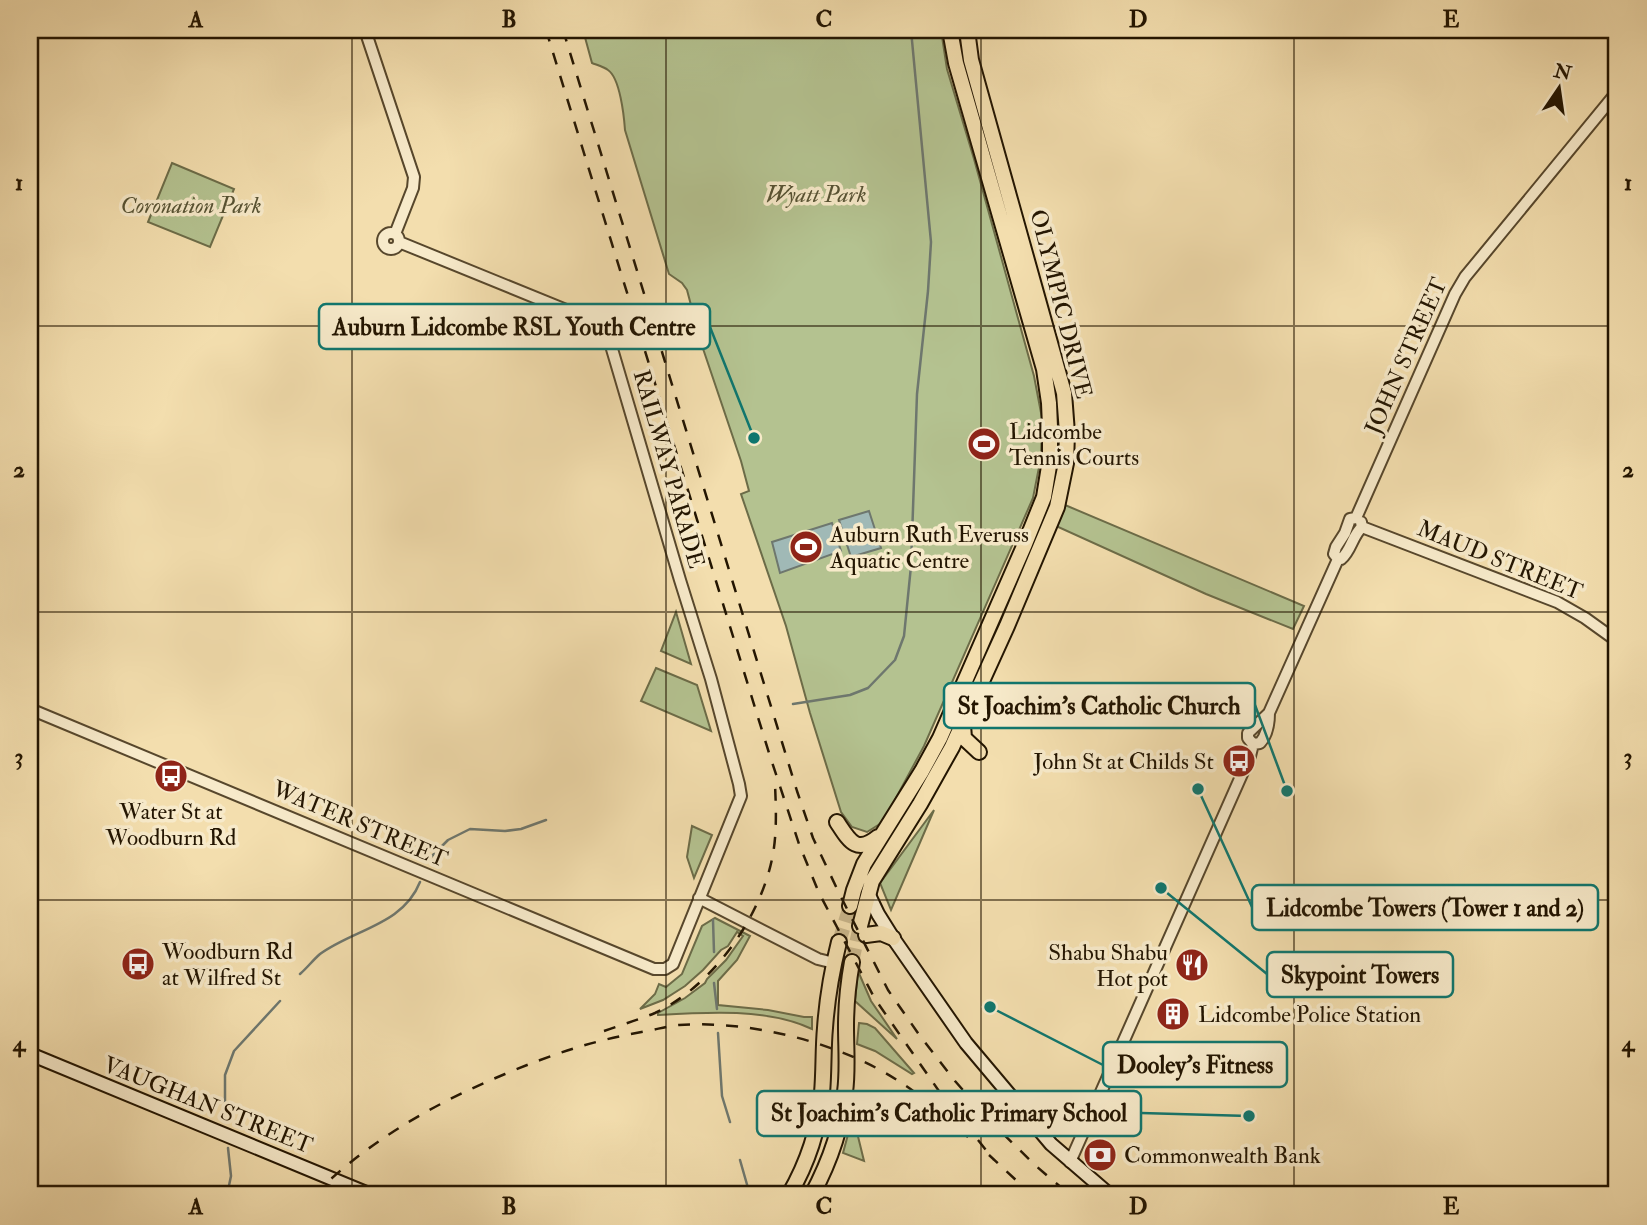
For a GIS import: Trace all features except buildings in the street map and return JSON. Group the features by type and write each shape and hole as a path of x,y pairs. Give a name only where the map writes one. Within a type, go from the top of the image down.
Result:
{"highway":[{"name":"OLYMPIC DRIVE","path":"850,906 859,875 940,738 1044,497 1050,460 1049,402 1044,369 956,63 950,30"},
{"name":"OLYMPIC DRIVE","path":"893,938 863,930 868,893 878,869 935,779 963,724 1057,508 1066,463 1064,393 971,60 967,30"},
{"path":"963,724 964,738 979,752"},
{"path":"837,821 848,839 861,846 871,843 882,834"},
{"path":"868,893 859,875 870,874 878,869"},
{"path":"789,1195 808,1155 818,1119 823,1086 826,1016 839,942"},
{"path":"812,1195 834,1146 844,1104 846,1009 852,962"}],"main road":[{"path":"868,893 893,938 966,1043 1046,1138 1110,1195"},
{"name":"VAUGHAN STREET","path":"30,1054 371,1195"}],"street":[{"path":"365,30 414,177 413,188 402,217 413,246"},
{"name":"JOHN STREET","path":"1269,713 1338,559 1334,554 1336,547 1350,519 1359,523 1455,294 1465,277 1617,92"},
{"name":"RAILWAY PARADE","path":"402,217 397,238 593,321 607,332 740,784 741,796 699,898"},
{"name":"MAUD STREET","path":"1359,523 1557,602 1617,640"},
{"name":"WATER STREET","path":"30,709 654,969 665,969 673,964 699,898"},
{"path":"1070,1162 1250,757 1252,744 1247,736 1249,731 1269,713"},
{"path":"1252,744 1260,743 1269,726 1269,713"},
{"path":"1254,729 1261,730 1263,737"},
{"path":"699,898 818,959 834,963"}],"green space":[{"name":"Wyatt Park","path":"583,30 941,30 947,69 1034,376 1042,418 1041,457 1033,498 924,746 883,822 867,832 852,827 841,812 786,626 741,494 749,491 741,461 695,325 687,327 687,319 692,309 687,290 669,274 625,130 616,81 608,70 592,63"},
{"name":"Coronation Park","path":"172,163 234,189 210,247 148,222"},
{"path":"1065,505 1304,606 1293,629 1206,594 1056,526"},
{"path":"676,612 691,664 661,651"},
{"path":"656,668 697,685 711,731 641,701"},
{"path":"934,810 891,910 880,883"},
{"path":"692,826 712,835 694,878 687,857"},
{"path":"715,918 750,936 737,960 718,981 718,1005 812,1017 812,1029 776,1018 736,1013 658,1015 705,983 743,936 737,932 728,946 685,986 663,1000 640,1009 655,994 659,984 666,987 682,974 702,926"},
{"path":"858,971 871,1001 897,1039 855,1001"},
{"path":"859,1023 875,1028 914,1073 857,1044"},
{"path":"853,1116 864,1161 843,1153"}],"water":[{"path":"869,511 881,548 851,557 839,520"},
{"name":"Auburn Ruth Everuss Aquatic Centre","path":"832,523 841,551 780,573 772,542"}],"waterway":[{"path":"793,704 850,695 868,688 895,660 904,636 911,566 917,394 931,242 911,30"},
{"path":"430,858 448,840 470,829 505,831 521,829 546,820"},
{"path":"300,974 333,945 376,925 402,908 420,882"},
{"path":"713,920 714,952"},
{"path":"714,983 717,1009"},
{"path":"225,1110 225,1075 234,1051 280,1001"},
{"path":"718,1033 722,1096 730,1122"},
{"path":"227,1195 231,1176 228,1148"},
{"path":"740,1160 750,1195"}],"tunnel":[{"path":"839,942 850,906"},
{"path":"852,962 860,926"}],"railway":[{"path":"546,30 799,844 819,893 875,999 941,1094 994,1160"},
{"path":"563,30 813,838 888,990 920,1036 992,1123 1070,1195"},
{"path":"604,1031 655,1013 676,1001 715,967 732,947 758,901 767,878 775,837 775,784"},
{"path":"314,1195 335,1175 380,1141 428,1111 479,1085 575,1048 679,1025 706,1024 763,1030 792,1036 848,1055 906,1086 968,1137"},
{"path":"989,1155 1032,1195"}],"place":[{"name":"Auburn Lidcombe RSL Youth Centre","path":"754,438"},
{"name":"Lidcombe Tennis Courts","path":"984,444"},
{"name":"Auburn Ruth Everuss Aquatic Centre","path":"806,547"},
{"name":"John St at Childs St","path":"1239,761"},
{"name":"Water St at Woodburn Rd","path":"171,776"},
{"name":"Lidcombe Towers (Tower 1 and 2)","path":"1198,789"},
{"name":"St Joachim’s Catholic Church","path":"1287,791"},
{"name":"Skypoint Towers","path":"1161,888"},
{"name":"Woodburn Rd at Wilfred St","path":"138,964"},
{"name":"Shabu Shabu Hot pot","path":"1192,965"},
{"name":"Dooley's Fitness","path":"990,1007"},
{"name":"Lidcombe Police Station","path":"1173,1014"},
{"name":"St Joachim's Catholic Primary School","path":"1249,1116"},
{"name":"Commonwealth Bank","path":"1100,1155"}]}
